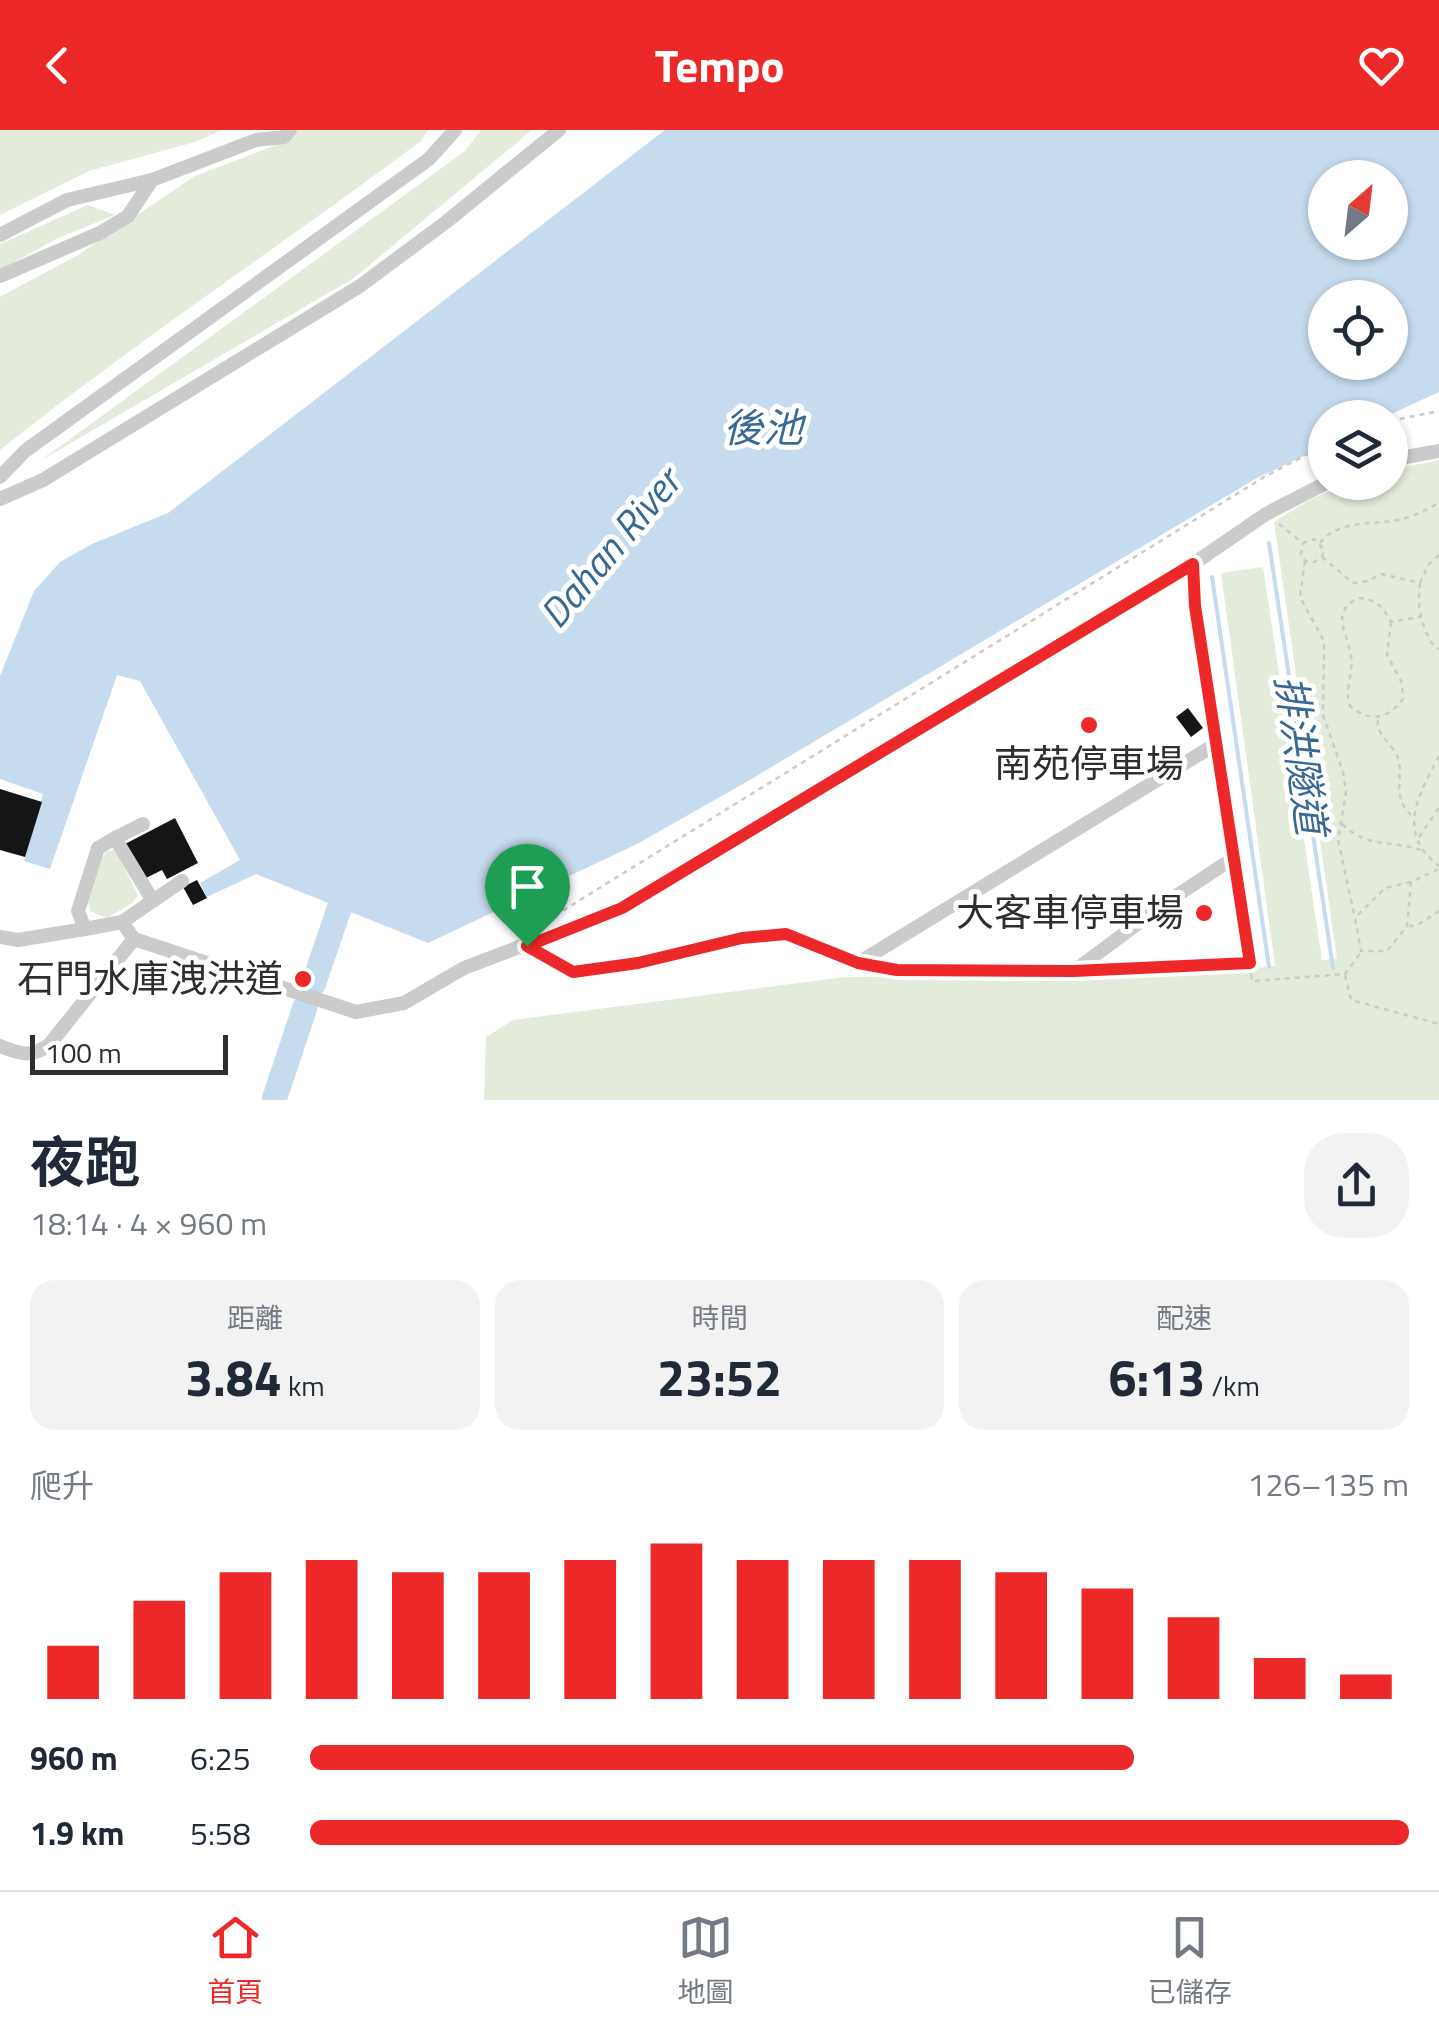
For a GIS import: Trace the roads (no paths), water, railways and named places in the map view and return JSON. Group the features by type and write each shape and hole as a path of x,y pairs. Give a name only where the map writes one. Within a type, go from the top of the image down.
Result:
{"street":[{"path":"0,235 67,200 152,180 259,135 284,137 290,130"},
{"path":"0,477 25,451 429,158 455,130"},
{"path":"0,498 43,480 360,286 559,130"},
{"path":"0,276 100,233 128,216 152,180"},
{"path":"1408,456 1439,450"},
{"path":"122,922 134,939 356,1012 404,1003 464,968 622,908 1193,564 1266,514 1308,492"},
{"path":"527,946 573,972 638,963 742,938 786,934 858,963 897,970 1074,971 1232,859 1195,606 1193,564"},
{"path":"858,963 1216,744"},
{"path":"85,929 78,911 98,848 144,824"},
{"path":"115,838 153,901"},
{"path":"0,937 18,940 122,922 182,881"},
{"path":"0,1046 26,1055 49,1045 134,939"}],"water":[{"name":"後池","path":"665,130 1439,130 1439,392 1408,406 1408,400 1308,400 1308,454 1257,478 637,844 428,943 256,874 207,897 200,883 240,860 140,681 117,675 50,869 24,861 43,794 0,779 0,676 34,591 60,562 92,544 168,513"}],"waterway":[{"name":"排洪隧道","path":"1269,543 1333,968"},
{"name":"排洪隧道","path":"1212,577 1269,967"},
{"name":"Dahan River","path":"313,985 339,909 359,880"},
{"name":"Dahan River","path":"274,1100 305,1007"}],"place":[{"name":"南苑停車場","path":"1089,725"},
{"name":"大客車停車場","path":"1204,913"},
{"name":"石門水庫洩洪道","path":"303,979"}]}
